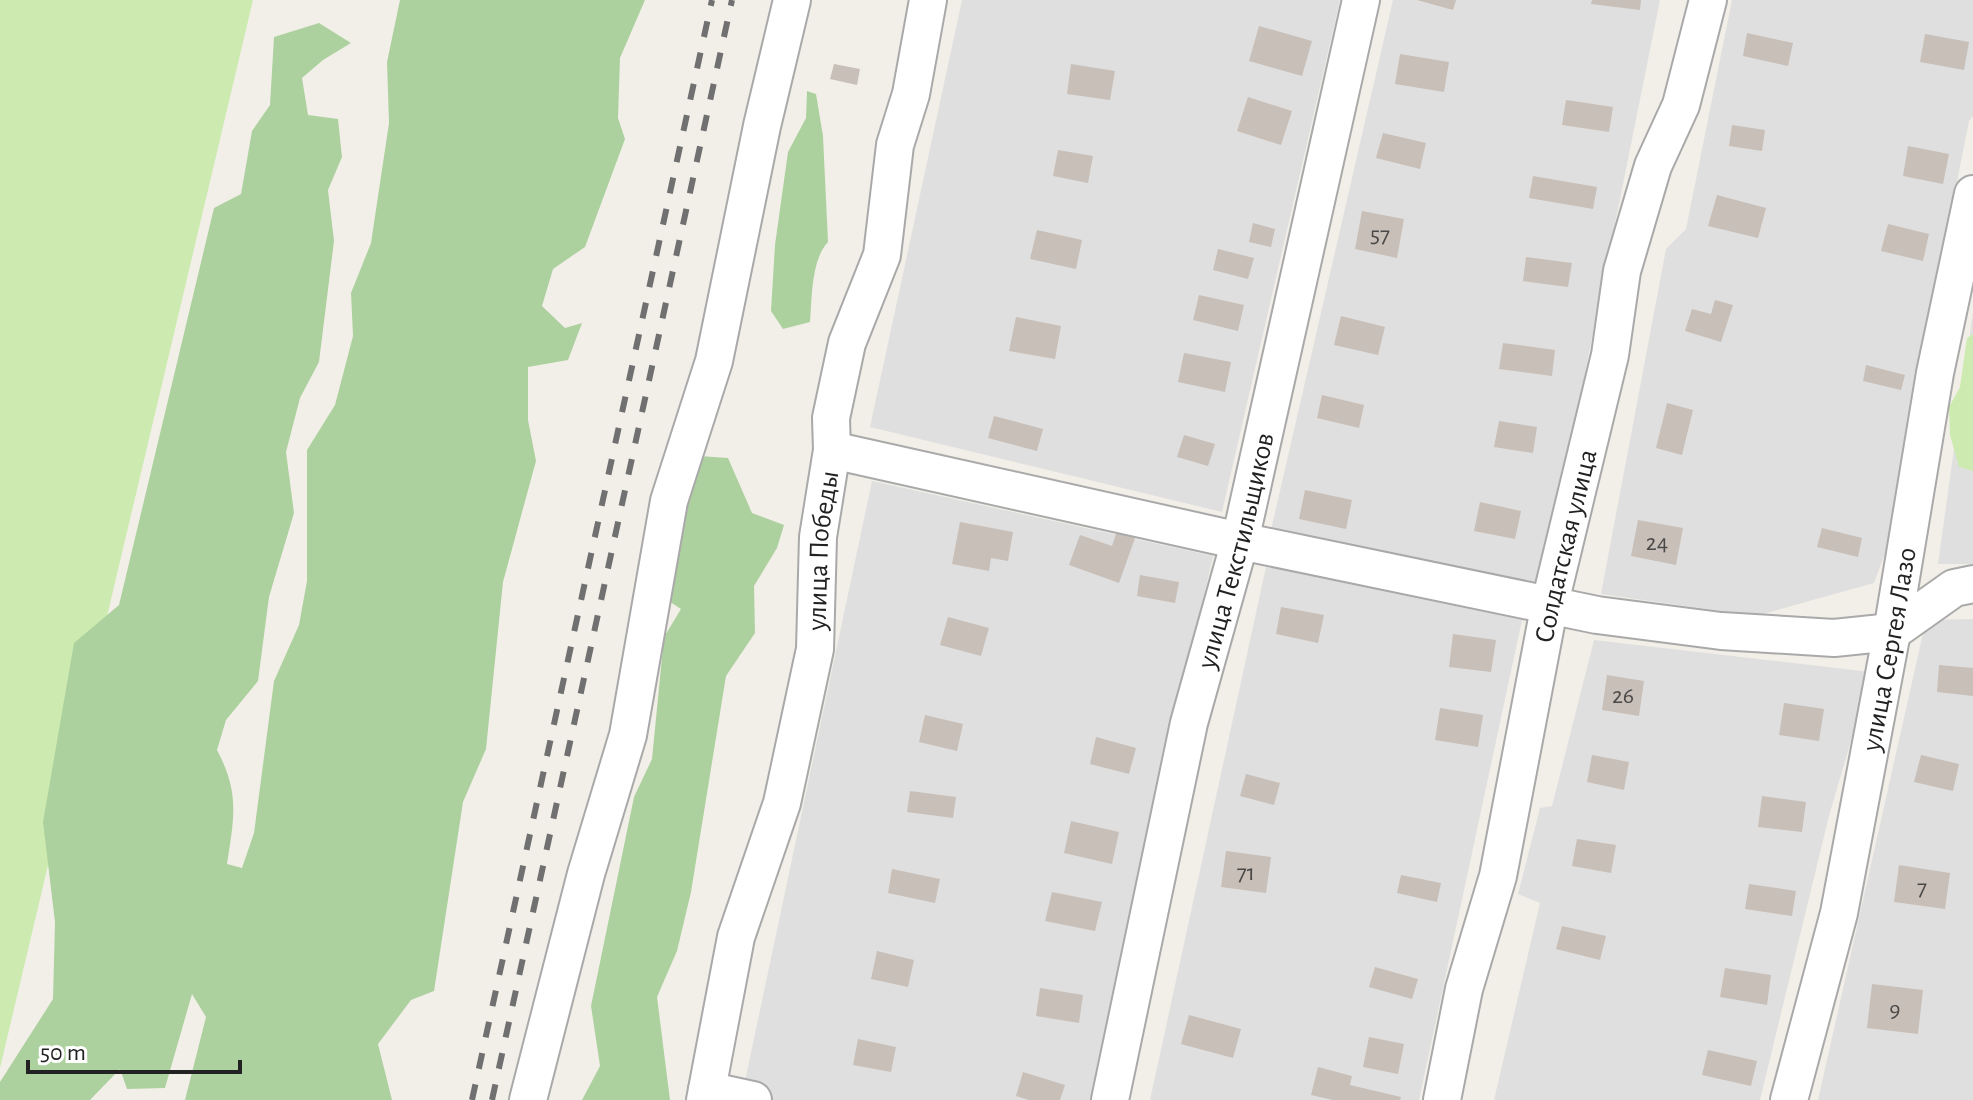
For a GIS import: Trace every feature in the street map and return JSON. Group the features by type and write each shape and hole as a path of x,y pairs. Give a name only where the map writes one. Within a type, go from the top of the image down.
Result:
{"street":[{"path":"528,1100 582,888 628,735 669,501 714,361 762,126 792,0"},
{"name":"улица Победы","path":"706,1095 736,937 782,803 815,649 818,537 832,450 831,418 847,343 882,255 895,145 911,94 928,0"},
{"name":"улица Текстильщиков","path":"1110,1100 1189,723 1240,541 1361,0"},
{"name":"Солдатская улица","path":"1442,1100 1464,989 1498,876 1550,603 1610,355 1622,271 1635,215 1681,105 1708,0"},
{"name":"улица Сергея Лазо","path":"1789,1100 1839,913 1892,632 1935,373 1973,194"},
{"path":"832,450 1240,541 1597,615 1721,631 1834,638 1892,632 1954,588 1973,584"},
{"path":"706,1095 753,1100"}],"shaded area":[{"path":"962,0 1340,0 1222,512 870,427"},
{"path":"1393,0 1660,0 1546,567 1537,588 1271,530"},
{"path":"1732,0 1973,0 1973,116 1969,121 1922,359 1905,499 1874,583 1756,616 1601,594 1666,249 1686,229"},
{"path":"1973,312 1973,564 1938,564"},
{"path":"872,481 1213,556 1090,1100 741,1100"},
{"path":"1266,567 1522,620 1419,1100 1150,1100"},
{"path":"1973,619 1973,1100 1818,1100 1926,620"},
{"path":"1594,640 1871,672 1829,816 1760,1100 1494,1100 1540,903 1518,894 1540,808 1552,806"}],"green space":[{"path":"0,0 253,0 0,1068"},
{"path":"400,0 645,0 620,58 618,118 625,139 585,247 553,269 542,306 565,328 582,323 568,360 528,367 528,420 536,461 503,582 486,749 463,802 434,991 411,1000 378,1044 392,1100 185,1100 206,1017 192,994 165,1088 127,1089 120,1069 90,1100 0,1100 0,1082 53,999 55,922 43,822 74,643 119,605 214,208 241,194 252,131 270,105 274,37 319,23 351,43 323,60 302,78 308,115 338,119 342,157 328,190 334,241 319,362 300,398 286,452 294,513 269,597 258,681 226,720 217,750 232,793 233,819 227,864 242,868 254,833 274,681 299,625 307,581 307,450 335,405 353,336 351,293 371,243 389,123 387,62"},
{"path":"807,91 816,94 823,136 828,242 815,269 810,322 783,329 771,311 775,245 788,152 806,118"},
{"path":"1973,334 1973,471 1959,467 1950,435 1949,407 1960,387 1967,338"},
{"path":"699,456 728,458 752,513 784,525 777,548 754,586 755,633 726,676 691,892 677,951 657,997 670,1100 582,1100 600,1066 591,1006 634,797 652,759 664,637 681,609 661,596"}],"building":[{"path":"1417,0 1456,0 1453,10"},
{"path":"1592,0 1641,0 1640,10 1591,4"},
{"path":"1259,26 1312,41 1302,76 1249,61"},
{"path":"1747,33 1793,43 1788,66 1743,56"},
{"path":"1925,34 1969,42 1964,70 1920,62"},
{"path":"1400,54 1449,62 1444,92 1395,84"},
{"path":"834,64 860,69 857,85 830,79"},
{"path":"1071,64 1115,71 1110,100 1067,94"},
{"path":"1248,97 1292,111 1281,145 1237,131"},
{"path":"1566,100 1613,107 1609,132 1562,125"},
{"path":"1732,125 1765,130 1762,151 1729,146"},
{"path":"1383,133 1426,143 1420,169 1376,158"},
{"path":"1908,146 1949,154 1943,184 1903,176"},
{"path":"1058,150 1093,156 1088,183 1053,176"},
{"path":"1533,176 1597,187 1593,209 1529,198"},
{"path":"1717,195 1766,208 1758,238 1708,226"},
{"path":"1362,211 1404,219 1397,258 1355,249"},
{"path":"1253,223 1275,229 1271,247 1249,242"},
{"path":"1888,224 1929,234 1923,261 1881,251"},
{"path":"1037,230 1082,240 1076,269 1030,259"},
{"path":"1218,249 1254,258 1248,279 1213,270"},
{"path":"1526,257 1572,263 1568,287 1523,281"},
{"path":"1199,295 1244,305 1238,331 1193,320"},
{"path":"1715,300 1733,305 1721,342 1685,331 1692,309 1711,314"},
{"path":"1341,316 1385,327 1378,355 1334,345"},
{"path":"1016,317 1061,326 1055,359 1009,351"},
{"path":"1503,343 1555,350 1552,376 1499,369"},
{"path":"1184,353 1231,362 1225,392 1178,382"},
{"path":"1866,365 1905,375 1901,390 1863,381"},
{"path":"1322,395 1364,405 1359,428 1317,418"},
{"path":"1667,403 1693,410 1682,455 1656,448"},
{"path":"994,416 1043,429 1037,451 988,438"},
{"path":"1499,421 1537,427 1533,453 1494,447"},
{"path":"1184,435 1215,444 1208,466 1177,457"},
{"path":"1305,490 1352,500 1346,529 1299,519"},
{"path":"1480,502 1521,511 1515,539 1474,531"},
{"path":"1638,520 1683,528 1676,565 1631,556"},
{"path":"960,522 1013,532 1008,561 991,558 989,571 952,564"},
{"path":"1822,528 1862,538 1858,557 1817,547"},
{"path":"1117,531 1135,538 1119,583 1069,565 1080,535 1112,546"},
{"path":"1140,575 1179,582 1175,603 1137,596"},
{"path":"1281,607 1324,615 1318,643 1276,634"},
{"path":"948,617 989,628 981,656 940,645"},
{"path":"1453,634 1496,640 1491,672 1449,667"},
{"path":"1939,665 1973,668 1973,696 1937,692"},
{"path":"1607,675 1644,681 1639,716 1602,710"},
{"path":"1784,703 1824,709 1819,741 1779,735"},
{"path":"1440,708 1483,715 1478,747 1435,740"},
{"path":"925,715 963,724 957,751 919,742"},
{"path":"1096,737 1136,748 1129,774 1090,764"},
{"path":"1592,755 1629,762 1624,790 1587,782"},
{"path":"1921,755 1959,764 1953,791 1914,782"},
{"path":"1246,774 1280,783 1274,805 1240,796"},
{"path":"910,791 956,797 953,818 907,812"},
{"path":"1762,796 1806,802 1802,832 1758,827"},
{"path":"1071,821 1119,832 1112,864 1064,853"},
{"path":"1577,839 1616,845 1611,873 1572,866"},
{"path":"1226,851 1271,857 1266,893 1221,887"},
{"path":"1899,865 1950,873 1945,909 1894,902"},
{"path":"892,869 940,879 935,903 888,893"},
{"path":"1401,875 1441,883 1437,902 1397,893"},
{"path":"1749,884 1796,891 1792,916 1745,909"},
{"path":"1052,892 1102,902 1095,931 1045,921"},
{"path":"1562,926 1606,936 1600,960 1556,949"},
{"path":"877,951 914,960 908,987 871,979"},
{"path":"1375,967 1418,979 1412,999 1369,987"},
{"path":"1725,968 1771,975 1767,1005 1720,997"},
{"path":"1872,984 1923,990 1918,1034 1867,1028"},
{"path":"1040,988 1083,995 1079,1023 1036,1016"},
{"path":"1189,1015 1241,1029 1233,1058 1181,1044"},
{"path":"1369,1037 1404,1044 1398,1074 1363,1067"},
{"path":"858,1039 896,1047 891,1072 853,1065"},
{"path":"1708,1050 1757,1061 1751,1086 1702,1075"},
{"path":"1318,1067 1352,1076 1350,1085 1401,1097 1400,1100 1333,1100 1311,1095"},
{"path":"1023,1072 1065,1085 1060,1100 1029,1100 1016,1096"}],"railway":[{"path":"472,1100 712,0"},
{"path":"492,1100 732,0"}]}
